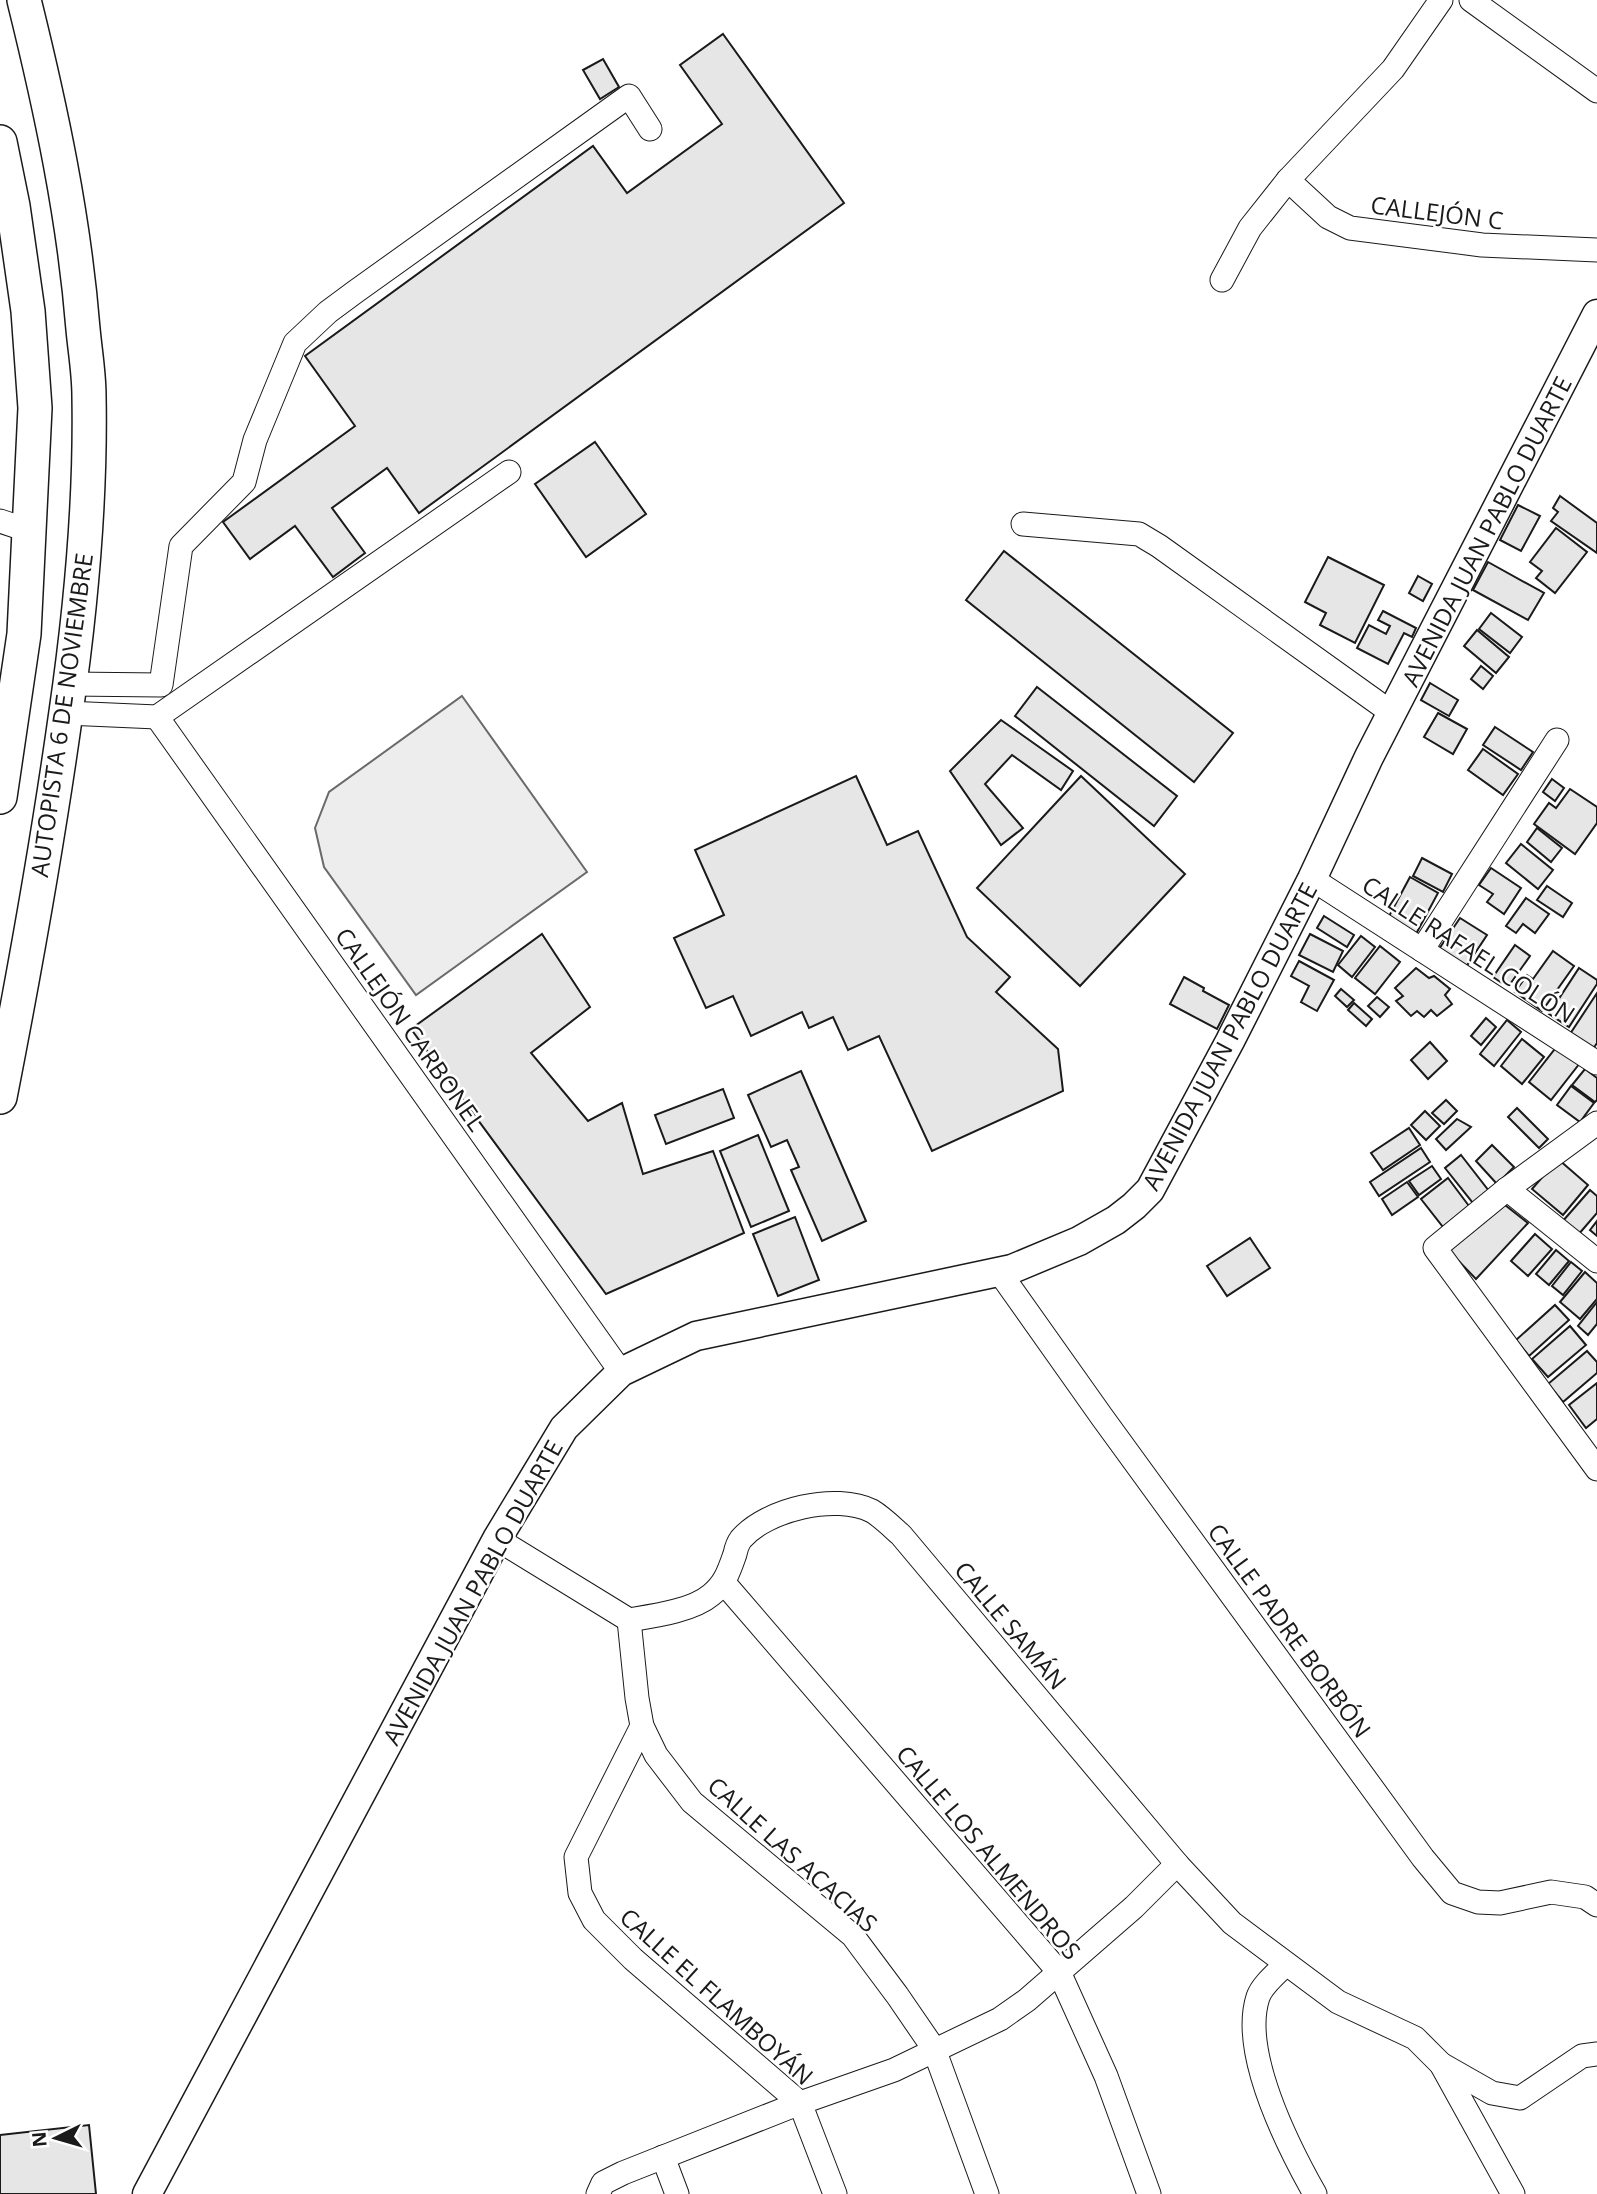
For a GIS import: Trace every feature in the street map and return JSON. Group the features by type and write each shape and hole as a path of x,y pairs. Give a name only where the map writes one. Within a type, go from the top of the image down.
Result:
{"highway":[{"name":"AUTOPISTA 6 DE NOVIEMBRE","path":"0,1097 29,948 68,698 78,628 87,505 89,394 79,277 64,178 24,0"},
{"name":"AUTOPISTA 6 DE NOVIEMBRE","path":"0,142 13,206 28,311 36,408 15,526 24,634 0,797"}],"main road":[{"name":"AVENIDA JUAN PABLO DUARTE","path":"147,2194 497,1539 564,1428 621,1372 695,1336 1000,1273 1079,1241 1116,1220 1150,1190 1312,879 1392,713 1594,328"}],"street":[{"path":"1222,280 1250,228 1288,180 1393,69 1441,0"},
{"path":"1471,0 1597,91"},
{"path":"68,698 161,685 181,546 244,482 255,440 289,355 304,333 366,284 629,96 650,129"},
{"name":"CALLEJÓN C","path":"1288,180 1328,217 1350,228 1482,245 1597,250"},
{"path":"68,698 157,717 509,472"},
{"path":"1023,524 1139,534 1392,713"},
{"name":"CALLEJÓN CARBONEL","path":"157,717 621,1372"},
{"path":"1422,950 1558,740"},
{"name":"CALLE RAFAEL COLÓN","path":"1312,879 1597,1063"},
{"path":"1597,1123 1507,1189 1435,1248 1597,1469"},
{"path":"1507,1189 1597,1261"},
{"name":"CALLE PADRE BORBÓN","path":"1000,1273 1110,1429 1423,1858 1452,1893 1478,1902 1500,1903 1551,1892 1586,1897 1597,1905"},
{"name":"CALLE SAMÁN","path":"724,1583 740,1541 762,1522 792,1509 823,1505 852,1505 872,1511 901,1535 1177,1864 1232,1923 1338,2002 1416,2038 1441,2064"},
{"path":"497,1539 629,1620 669,1614 708,1598 724,1583"},
{"name":"CALLE LOS ALMENDROS","path":"724,1583 1059,1972 1107,2076 1149,2194"},
{"name":"CALLE LAS ACACIAS","path":"629,1620 642,1726 656,1755 692,1802 853,1936 934,2049 987,2194"},
{"name":"CALLE EL FLAMBOYÁN","path":"642,1726 576,1857 580,1894 594,1920 633,1959 800,2103 835,2194"},
{"path":"598,2194 603,2183 623,2173 800,2103 894,2070 1000,2019 1027,2000 1135,1907 1177,1864"},
{"path":"1286,1964 1259,1994 1253,2025 1260,2068 1292,2154 1315,2194"},
{"path":"1441,2064 1492,2093 1520,2098 1582,2056 1597,2054"},
{"path":"1441,2064 1513,2194"},
{"path":"663,2157 677,2194"}],"shaded area":[{"path":"462,696 587,872 416,995 324,867 315,828 329,792"}],"building":[{"path":"723,34 844,203 419,513 387,468 332,508 365,553 333,577 295,526 250,559 223,522 355,426 305,356 593,146 627,193 722,124 680,65"},
{"path":"603,59 619,87 600,99 583,70"},
{"path":"595,442 646,514 586,557 535,484"},
{"path":"1560,496 1597,523 1597,553 1551,521 1558,512 1553,508"},
{"path":"1518,505 1540,516 1521,551 1500,540"},
{"path":"1556,528 1587,552 1555,593 1536,578 1542,571 1530,562"},
{"path":"1004,551 1233,733 1194,782 966,600"},
{"path":"1328,557 1384,585 1355,643 1320,625 1326,613 1305,602"},
{"path":"1488,562 1544,593 1528,620 1473,590"},
{"path":"1418,576 1432,584 1423,601 1409,593"},
{"path":"1383,611 1416,628 1412,637 1404,633 1388,664 1357,648 1369,625 1386,634 1390,626 1378,620"},
{"path":"1491,613 1522,637 1510,653 1479,629"},
{"path":"1477,630 1509,657 1496,673 1464,646"},
{"path":"1481,666 1493,676 1483,689 1471,679"},
{"path":"1430,683 1458,700 1449,716 1421,700"},
{"path":"1037,687 1177,796 1154,826 1015,716"},
{"path":"1438,713 1467,729 1453,754 1424,737"},
{"path":"1001,720 1073,771 1061,790 1012,755 985,784 1023,828 1001,845 950,771"},
{"path":"1495,727 1533,752 1521,770 1483,745"},
{"path":"1483,749 1518,774 1503,795 1468,770"},
{"path":"856,776 887,845 918,831 967,937 1010,977 996,992 1058,1049 1063,1091 932,1151 879,1036 848,1050 833,1017 809,1028 802,1012 751,1036 733,996 706,1008 674,938 724,915 695,850"},
{"path":"1081,776 1185,874 1080,986 977,888"},
{"path":"1552,779 1564,788 1555,801 1543,792"},
{"path":"1570,789 1597,807 1597,823 1575,854 1534,824 1549,803 1556,808"},
{"path":"1537,828 1562,848 1551,862 1527,842"},
{"path":"1521,844 1553,870 1538,889 1506,863"},
{"path":"1422,858 1452,874 1443,892 1413,876"},
{"path":"1491,868 1521,888 1504,914 1487,902 1493,894 1479,885"},
{"path":"1410,877 1438,893 1416,934 1388,918"},
{"path":"1547,886 1572,903 1563,917 1537,900"},
{"path":"1526,898 1549,914 1535,933 1523,924 1516,933 1506,926"},
{"path":"1324,916 1354,935 1347,947 1317,928"},
{"path":"1460,918 1487,935 1466,967 1439,949"},
{"path":"542,934 590,1007 531,1053 588,1121 622,1103 643,1174 713,1151 744,1233 606,1294 411,1029"},
{"path":"1310,934 1343,951 1333,972 1299,955"},
{"path":"1361,936 1375,947 1352,977 1338,965"},
{"path":"1515,945 1530,956 1508,987 1493,977"},
{"path":"1380,946 1400,962 1375,994 1355,978"},
{"path":"1553,951 1574,966 1542,1011 1515,992 1527,975 1533,979"},
{"path":"1299,961 1334,980 1317,1011 1301,1002 1309,986 1291,976"},
{"path":"1416,968 1429,978 1434,976 1450,989 1445,995 1452,1004 1437,1016 1431,1010 1424,1017 1417,1011 1411,1016 1396,1001 1403,996 1395,988"},
{"path":"1579,968 1597,980 1597,984 1569,1027 1549,1014"},
{"path":"1184,977 1229,1005 1217,1029 1170,1004"},
{"path":"1341,989 1354,1000 1347,1007 1335,996"},
{"path":"1597,993 1597,1043 1593,1049 1570,1034"},
{"path":"1377,997 1389,1007 1380,1017 1368,1006"},
{"path":"1354,1003 1372,1019 1366,1026 1348,1010"},
{"path":"1486,1018 1496,1027 1481,1045 1471,1036"},
{"path":"1507,1020 1521,1032 1494,1066 1480,1054"},
{"path":"1522,1039 1544,1057 1522,1084 1501,1066"},
{"path":"1430,1042 1447,1061 1428,1079 1411,1060"},
{"path":"1558,1045 1580,1063 1551,1100 1529,1082"},
{"path":"1585,1069 1597,1078 1595,1102 1572,1085"},
{"path":"801,1071 866,1221 822,1241 791,1170 799,1167 787,1140 771,1147 748,1095"},
{"path":"1571,1086 1594,1103 1580,1122 1557,1105"},
{"path":"723,1089 734,1118 666,1144 655,1115"},
{"path":"1446,1100 1457,1111 1444,1124 1432,1113"},
{"path":"1517,1108 1548,1139 1539,1148 1508,1117"},
{"path":"1425,1111 1440,1126 1426,1140 1411,1125"},
{"path":"1457,1119 1471,1127 1446,1150 1436,1139"},
{"path":"1409,1128 1420,1145 1383,1170 1371,1153"},
{"path":"758,1135 789,1211 751,1227 720,1151"},
{"path":"1492,1145 1514,1167 1497,1184 1476,1161"},
{"path":"1421,1148 1430,1162 1379,1196 1370,1182"},
{"path":"1461,1155 1489,1191 1473,1203 1445,1168"},
{"path":"1558,1159 1588,1185 1563,1215 1532,1189"},
{"path":"1432,1166 1441,1179 1419,1195 1409,1181"},
{"path":"1448,1178 1469,1206 1443,1227 1421,1199"},
{"path":"1407,1182 1418,1197 1392,1215 1382,1199"},
{"path":"1590,1190 1597,1196 1597,1213 1578,1235 1562,1222"},
{"path":"1505,1205 1528,1223 1476,1279 1449,1251"},
{"path":"795,1217 819,1280 778,1296 753,1234"},
{"path":"1597,1221 1597,1236 1590,1230"},
{"path":"1535,1234 1552,1249 1528,1276 1511,1261"},
{"path":"1250,1238 1270,1268 1227,1296 1207,1266"},
{"path":"1556,1250 1569,1261 1549,1285 1536,1274"},
{"path":"1571,1262 1582,1271 1563,1295 1552,1286"},
{"path":"1585,1272 1597,1283 1597,1299 1580,1319 1560,1302"},
{"path":"1597,1302 1597,1324 1588,1335 1578,1326"},
{"path":"1555,1305 1569,1320 1529,1356 1516,1340"},
{"path":"1570,1326 1586,1345 1548,1377 1532,1359"},
{"path":"1587,1351 1597,1362 1597,1373 1563,1402 1548,1384"},
{"path":"1597,1383 1597,1419 1586,1428 1569,1405"},
{"path":"89,2125 96,2194 0,2194 0,2135"}]}
